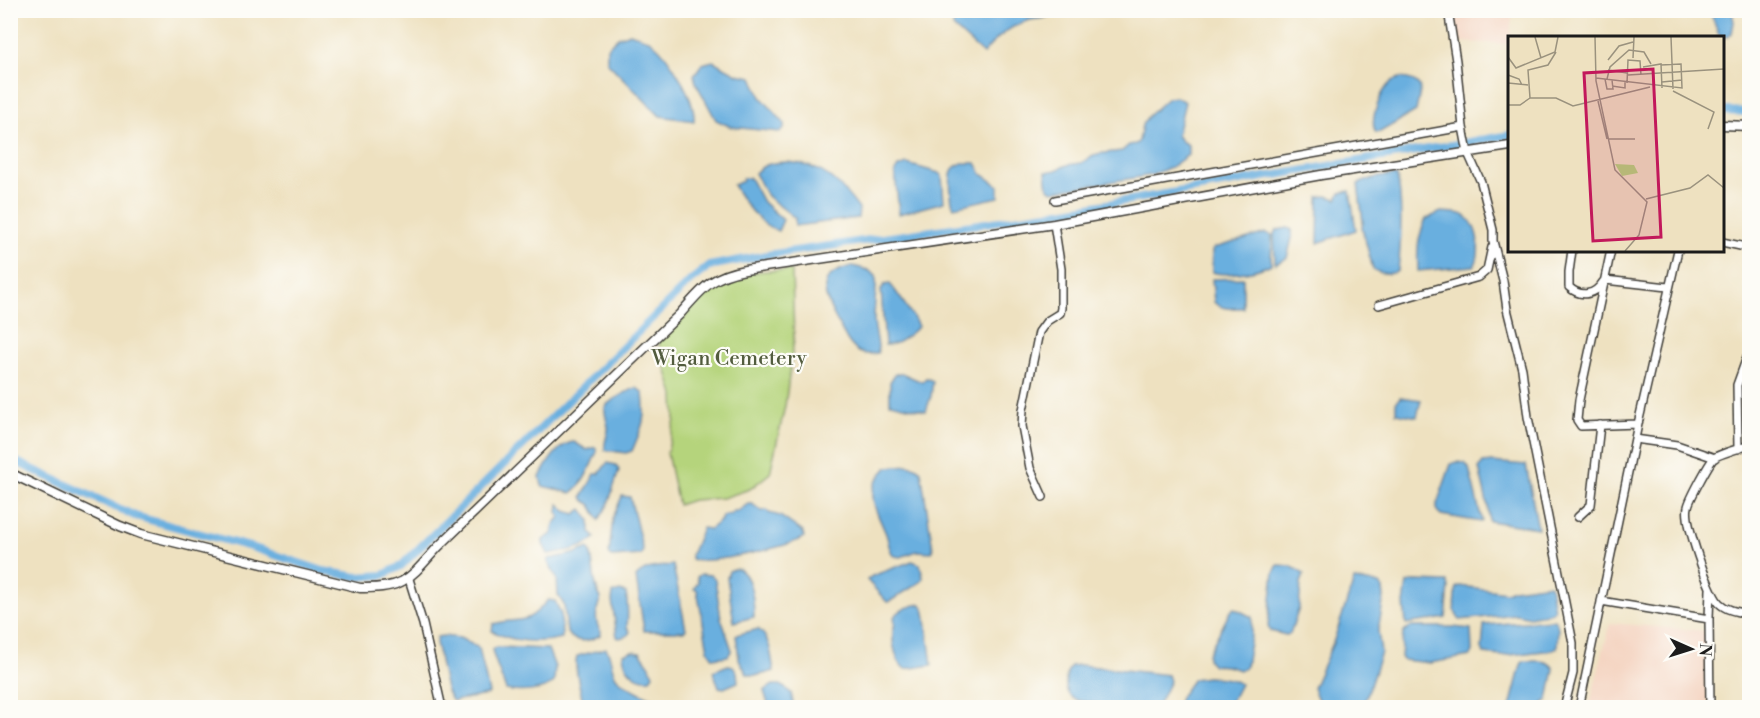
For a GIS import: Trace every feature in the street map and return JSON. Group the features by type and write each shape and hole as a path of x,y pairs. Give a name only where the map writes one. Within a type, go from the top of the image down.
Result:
{"street":[{"path":"1379,305 1479,277 1487,270 1493,230 1481,182 1468,151 1448,10"},
{"path":"1724,125 1749,126"},
{"path":"1054,200 1464,131"},
{"path":"10,473 120,526 162,540 360,588 398,585 409,579 438,547 680,314 711,281 719,276 745,270 1054,224 1322,175 1508,146"},
{"path":"1044,497 1030,468 1022,426 1023,410 1039,332 1047,321 1060,313 1061,308 1061,270 1054,224"},
{"path":"1493,241 1522,369 1528,417 1573,643 1573,673 1564,708"},
{"path":"1724,242 1749,248"},
{"path":"1572,252 1569,287 1572,290 1584,295 1589,294 1600,287 1605,280"},
{"path":"1611,252 1577,415 1581,426 1638,424"},
{"path":"1579,708 1638,424 1677,252"},
{"path":"1605,280 1668,287"},
{"path":"1738,449 1737,386 1749,349"},
{"path":"1578,517 1591,505 1600,425"},
{"path":"1635,439 1677,446 1714,458"},
{"path":"1749,445 1714,458 1694,491 1688,507 1689,531 1710,589 1719,602 1730,610 1749,614"},
{"path":"409,579 423,624 442,708"},
{"path":"1710,589 1710,708"},
{"path":"1601,601 1709,619"}],"shaded area":[{"path":"1451,11 1513,11 1508,44 1459,42"},
{"path":"1610,623 1706,631 1708,707 1589,708"}],"green space":[{"name":"Wigan Cemetery","path":"792,270 794,340 785,406 770,473 750,489 723,498 693,500 678,505 667,453 675,420 674,395 658,341 694,304 726,279 750,272"}],"water":[{"path":"966,11 1050,11 1049,16 1023,22 1010,29 983,54 953,27 954,19"},
{"path":"1710,11 1732,11 1734,22 1732,33 1727,37 1719,35"},
{"path":"630,33 650,40 666,57 691,101 694,121 660,116 607,62 607,48 618,37"},
{"path":"713,61 737,74 752,77 761,97 784,123 784,129 780,132 731,127 716,120 694,75 702,64"},
{"path":"1400,78 1414,81 1420,87 1416,111 1376,133 1374,121 1380,99 1387,86"},
{"path":"1176,97 1185,102 1177,135 1188,145 1188,155 1171,167 1152,175 1053,191 1048,188 1046,172 1081,163 1097,154 1122,151 1129,145 1136,144 1139,141 1142,125 1148,116 1168,98"},
{"path":"788,162 811,167 829,176 859,209 858,218 795,226 795,218 767,196 755,173 766,165"},
{"path":"962,163 976,163 982,174 999,186 999,197 954,207 951,177 954,168"},
{"path":"907,164 939,173 942,176 944,202 899,214 895,172 898,167"},
{"path":"1397,176 1400,197 1399,261 1398,271 1386,273 1373,269 1362,228 1358,184 1374,178"},
{"path":"742,178 750,178 763,202 783,220 778,231 758,218 742,199 733,185 743,181"},
{"path":"1350,191 1356,230 1318,243 1319,197 1327,196 1337,199 1340,193"},
{"path":"1441,212 1456,213 1467,217 1477,237 1477,261 1474,266 1418,271 1418,245 1423,226 1426,219"},
{"path":"1288,228 1292,230 1292,238 1287,258 1275,264 1274,235 1277,230"},
{"path":"1266,233 1272,235 1271,264 1242,272 1225,274 1212,272 1214,248"},
{"path":"853,266 868,270 876,276 874,319 878,353 861,353 852,346 832,311 825,293 827,280 832,274"},
{"path":"1243,278 1243,308 1224,307 1214,302 1212,279"},
{"path":"890,284 918,327 899,342 885,345 881,290 884,285"},
{"path":"895,374 904,374 922,382 926,378 933,381 926,411 890,403 890,382"},
{"path":"637,388 643,393 644,417 632,451 626,453 605,450 608,430 606,405"},
{"path":"1400,397 1421,400 1417,417 1396,413 1396,403"},
{"path":"574,442 587,450 595,447 597,452 580,485 571,493 542,486 540,477 549,461 563,446"},
{"path":"607,463 616,465 619,470 608,505 599,520 591,505 582,497 595,474 599,474"},
{"path":"1465,463 1469,468 1481,522 1441,515 1437,511 1437,504 1451,464"},
{"path":"1483,463 1526,465 1538,528 1489,521 1479,468"},
{"path":"908,465 921,471 933,549 931,552 917,551 901,557 894,556 891,551 875,507 873,491 880,475 888,467"},
{"path":"622,496 630,497 643,551 641,555 612,557 609,554 613,518"},
{"path":"559,504 566,511 575,514 582,509 590,520 590,532 595,538 579,548 548,554 543,540 552,534 554,524 560,517"},
{"path":"748,504 780,516 803,532 804,537 783,546 748,554 713,560 691,559 702,528 710,529 721,520 722,516 732,514 733,511 738,511"},
{"path":"588,548 592,556 596,585 601,598 596,615 601,632 596,637 583,641 574,639 567,633 564,605 558,595 557,579 548,559 573,554"},
{"path":"912,561 920,564 922,581 889,602 867,580 872,576"},
{"path":"673,565 686,629 684,631 644,631 636,577 648,569"},
{"path":"1278,565 1291,566 1304,574 1299,608 1290,634 1286,635 1270,631 1268,626 1274,572"},
{"path":"739,569 747,578 753,597 754,617 734,622 727,578 729,571"},
{"path":"701,574 711,575 715,579 721,618 732,650 728,656 713,658 708,650 697,590 694,589 698,582 697,577"},
{"path":"1354,580 1380,584 1383,589 1384,597 1378,631 1381,652 1366,698 1357,707 1321,707 1313,688 1333,643"},
{"path":"1447,582 1449,587 1446,618 1406,624 1404,604 1407,583"},
{"path":"1550,584 1554,610 1552,612 1530,617 1516,614 1460,620 1457,617 1454,604 1457,587 1506,592"},
{"path":"620,591 626,593 627,627 630,632 627,636 619,638 612,601 613,593"},
{"path":"548,600 555,601 561,614 562,638 526,641 508,638 492,631 493,624 528,618"},
{"path":"921,604 925,612 932,665 905,669 899,662 894,647 894,617 906,608"},
{"path":"1234,608 1252,617 1246,666 1240,670 1213,665 1208,660 1208,654"},
{"path":"1556,621 1558,628 1557,648 1553,650 1501,656 1484,654 1482,649 1484,625"},
{"path":"1410,627 1471,629 1472,651 1470,656 1430,663 1403,660 1401,657 1403,633"},
{"path":"758,629 766,637 774,671 751,675 747,674 739,659 736,635"},
{"path":"437,637 460,638 479,648 489,693 487,695 453,701 450,697 436,643"},
{"path":"497,647 548,649 555,667 554,682 545,688 532,691 506,690 493,654 492,649"},
{"path":"606,648 616,677 629,687 656,700 656,707 584,707 577,674 577,656"},
{"path":"632,651 640,652 650,666 653,675 650,679 635,676 628,669 623,654"},
{"path":"1523,661 1549,663 1554,669 1548,700 1543,703 1542,707 1510,707"},
{"path":"728,665 733,666 737,672 738,682 724,688 719,687 713,671"},
{"path":"1080,665 1168,675 1170,681 1157,707 1107,707 1076,700 1067,692 1068,671 1071,666"},
{"path":"1207,677 1229,679 1240,684 1228,707 1177,707 1180,697 1193,679"},
{"path":"773,685 781,685 791,693 794,707 769,707 764,691"}],"waterway":[{"path":"1724,111 1750,112"},
{"path":"10,459 135,516 254,548 323,571 358,577 383,575 401,566 690,281 709,266 767,255 1054,213 1508,135"}]}
